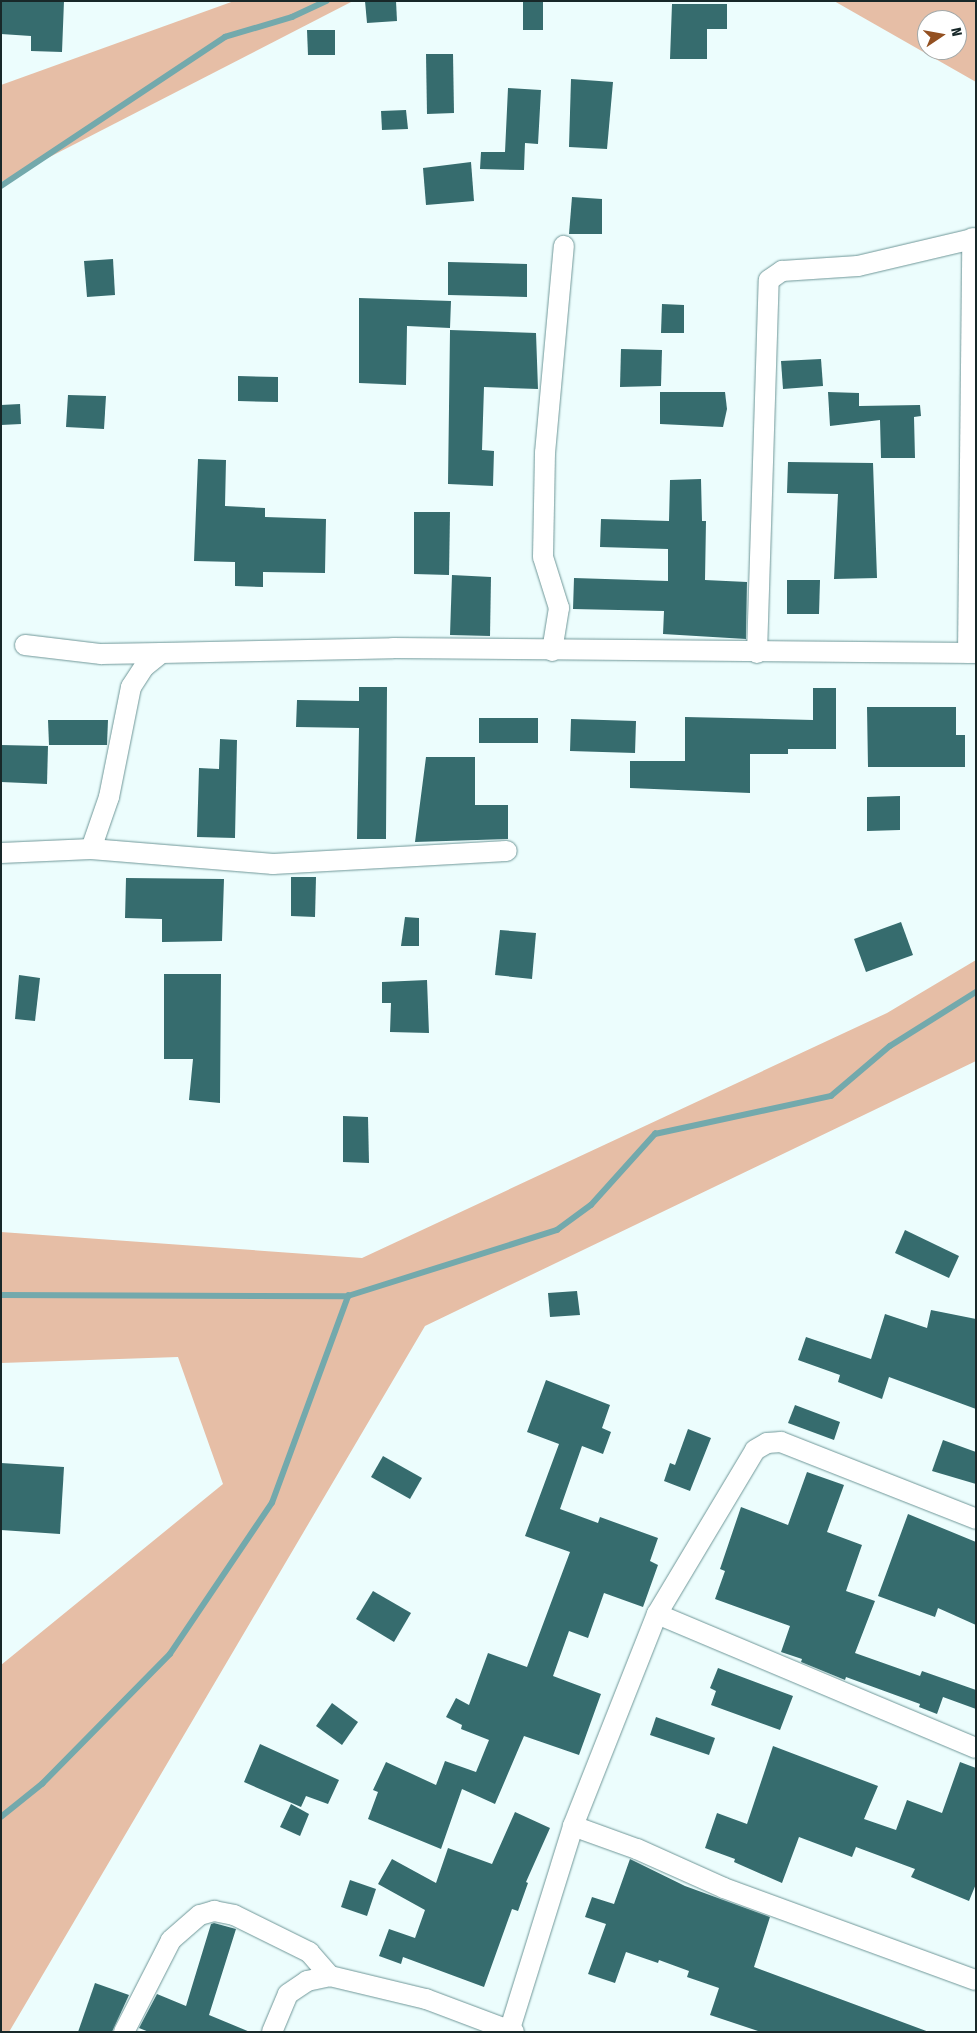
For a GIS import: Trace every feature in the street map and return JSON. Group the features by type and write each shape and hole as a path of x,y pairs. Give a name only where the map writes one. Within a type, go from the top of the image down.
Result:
{"street":[{"path":"25,645 101,654 393,648 757,653 972,653 974,238 858,266 782,272 770,280 757,653"},
{"path":"552,651 559,608 543,557 545,453 564,246"},
{"path":"91,850 109,797 131,687 144,667 161,653"},
{"path":"1,853 91,850 273,864 507,851"},
{"path":"272,2032 288,1994 307,1981 330,1976 426,1999 511,2031 573,1826 657,1614 755,1450 768,1443 781,1442 976,1519"},
{"path":"657,1614 976,1748"},
{"path":"573,1826 637,1849 724,1888 976,1980"},
{"path":"124,2032 171,1940 200,1915 214,1911 234,1916 309,1952 330,1976"}],"shaded area":[{"path":"234,1 353,1 1,182 1,85"},
{"path":"834,1 976,1 976,82 937,60 967,60 967,10 917,10 917,48"},
{"path":"976,960 976,1061 425,1326 9,2032 1,2032 1,1665 223,1484 178,1357 1,1363 1,1232 362,1258 887,1013"}],"building":[{"path":"1,1 64,1 62,52 31,51 31,36 1,34"},
{"path":"365,1 396,1 397,21 367,23"},
{"path":"523,1 543,1 543,30 523,30"},
{"path":"672,4 727,4 727,29 707,29 707,59 670,59"},
{"path":"307,30 335,30 335,55 308,55"},
{"path":"426,54 453,54 454,113 427,114"},
{"path":"571,79 613,82 607,149 569,147"},
{"path":"508,88 541,90 538,144 525,143 524,170 480,169 481,152 505,152"},
{"path":"406,110 408,129 382,130 381,111"},
{"path":"471,162 474,201 426,205 423,168"},
{"path":"572,197 602,199 602,234 569,234"},
{"path":"113,259 115,295 87,297 84,261"},
{"path":"448,262 527,264 527,297 448,295"},
{"path":"359,298 451,301 450,328 407,326 406,385 359,383"},
{"path":"662,304 684,305 684,333 661,333"},
{"path":"450,330 536,333 538,389 484,387 482,450 494,451 493,486 448,484"},
{"path":"621,349 662,350 661,386 620,387"},
{"path":"821,359 823,386 783,389 781,361"},
{"path":"238,376 278,377 278,402 238,401"},
{"path":"660,392 725,392 727,409 723,427 660,424"},
{"path":"828,392 859,393 859,406 920,405 921,416 914,417 915,458 881,458 880,420 830,426"},
{"path":"68,395 106,396 104,429 66,427"},
{"path":"20,404 21,424 1,425 1,405"},
{"path":"198,459 226,460 225,506 265,508 265,517 326,519 325,573 263,572 263,587 235,586 235,562 194,561"},
{"path":"788,462 873,463 877,578 834,579 838,494 787,493"},
{"path":"701,479 702,521 706,521 705,580 747,582 746,639 663,634 664,611 573,609 574,578 668,581 668,549 600,547 601,519 669,521 670,480"},
{"path":"414,512 450,512 449,575 414,574"},
{"path":"452,575 491,577 490,636 450,635"},
{"path":"787,580 820,580 819,614 787,614"},
{"path":"359,687 387,687 386,839 357,839 359,728 296,727 297,700 359,701"},
{"path":"813,688 836,688 836,749 788,749 788,754 750,754 750,793 630,788 630,761 685,761 685,717 813,720"},
{"path":"867,707 956,707 956,735 965,735 965,767 868,767"},
{"path":"479,718 538,718 538,743 479,743"},
{"path":"571,719 636,721 635,753 570,751"},
{"path":"48,720 108,720 107,745 49,745"},
{"path":"220,739 237,740 235,838 197,837 199,768 219,769"},
{"path":"1,745 48,746 47,784 1,782"},
{"path":"426,757 475,757 475,805 508,805 508,839 415,842"},
{"path":"900,796 900,830 867,831 867,797"},
{"path":"291,877 316,877 315,917 291,916"},
{"path":"126,878 224,879 222,941 162,942 162,919 125,918"},
{"path":"405,917 419,918 419,946 401,946"},
{"path":"901,922 913,955 866,972 854,939"},
{"path":"500,930 536,933 532,979 495,975"},
{"path":"164,974 221,974 220,1103 189,1100 193,1059 164,1059"},
{"path":"19,975 40,978 35,1021 15,1019"},
{"path":"427,980 429,1033 390,1032 391,1003 382,1003 382,982"},
{"path":"343,1116 368,1117 369,1163 343,1162"},
{"path":"905,1230 959,1256 949,1278 895,1253"},
{"path":"577,1291 580,1315 550,1317 548,1293"},
{"path":"931,1310 976,1319 976,1409 889,1377 882,1399 838,1382 840,1375 798,1360 806,1337 871,1359 885,1314 927,1328"},
{"path":"546,1380 610,1405 602,1428 611,1432 603,1454 582,1446 560,1509 598,1523 600,1517 658,1538 650,1561 658,1565 643,1607 604,1593 588,1638 569,1631 553,1676 601,1694 579,1755 524,1736 495,1804 462,1789 441,1849 368,1819 378,1792 373,1790 386,1762 436,1785 445,1761 476,1772 489,1740 461,1729 462,1725 446,1717 456,1698 469,1705 488,1653 527,1667 570,1552 525,1536 559,1444 527,1432"},
{"path":"795,1405 840,1422 834,1440 788,1423"},
{"path":"688,1429 711,1438 690,1491 664,1481 670,1463 675,1465"},
{"path":"943,1440 976,1452 976,1484 932,1471"},
{"path":"383,1456 422,1478 410,1499 371,1477"},
{"path":"1,1463 64,1467 60,1534 1,1530"},
{"path":"807,1472 844,1485 827,1532 862,1545 846,1591 875,1601 855,1653 920,1676 922,1671 976,1690 976,1709 943,1697 937,1714 919,1707 920,1704 846,1677 845,1680 801,1662 802,1659 781,1652 790,1626 715,1599 725,1571 720,1569 741,1507 788,1525"},
{"path":"908,1514 976,1542 976,1625 938,1608 935,1617 878,1596"},
{"path":"373,1591 411,1613 394,1642 356,1619"},
{"path":"718,1668 793,1696 780,1730 711,1705 716,1691 710,1688"},
{"path":"332,1703 358,1722 342,1745 316,1726"},
{"path":"656,1717 715,1738 709,1755 650,1735"},
{"path":"260,1744 339,1780 328,1804 306,1796 301,1807 244,1782"},
{"path":"773,1746 878,1786 864,1819 896,1830 907,1800 942,1813 960,1762 976,1768 976,1884 969,1901 911,1877 915,1869 856,1847 852,1857 799,1837 782,1883 734,1862 735,1859 705,1848 717,1813 747,1824"},
{"path":"291,1804 309,1814 300,1836 280,1827"},
{"path":"515,1812 550,1828 526,1882 528,1883 518,1911 512,1909 484,1987 403,1957 401,1964 379,1956 389,1929 415,1938 425,1910 378,1884 392,1859 436,1883 448,1848 492,1864"},
{"path":"630,1859 685,1886 770,1917 754,1967 929,2032 761,2032 710,2015 719,1988 687,1977 689,1971 659,1960 658,1963 626,1952 615,1983 588,1974 606,1924 585,1917 592,1897 614,1904"},
{"path":"350,1880 376,1889 367,1916 341,1907"},
{"path":"214,1923 236,1929 209,2015 250,2032 149,2032 139,2028 157,1994 186,2006 211,1924"},
{"path":"95,1983 129,1995 112,2032 78,2032"}],"waterway":[{"path":"1,186 225,37 292,17 326,1"},
{"path":"1,1295 348,1296 557,1230 591,1205 655,1134 831,1096 890,1046 976,992"},
{"path":"1,1817 42,1784 170,1654 272,1503 348,1296"}]}
